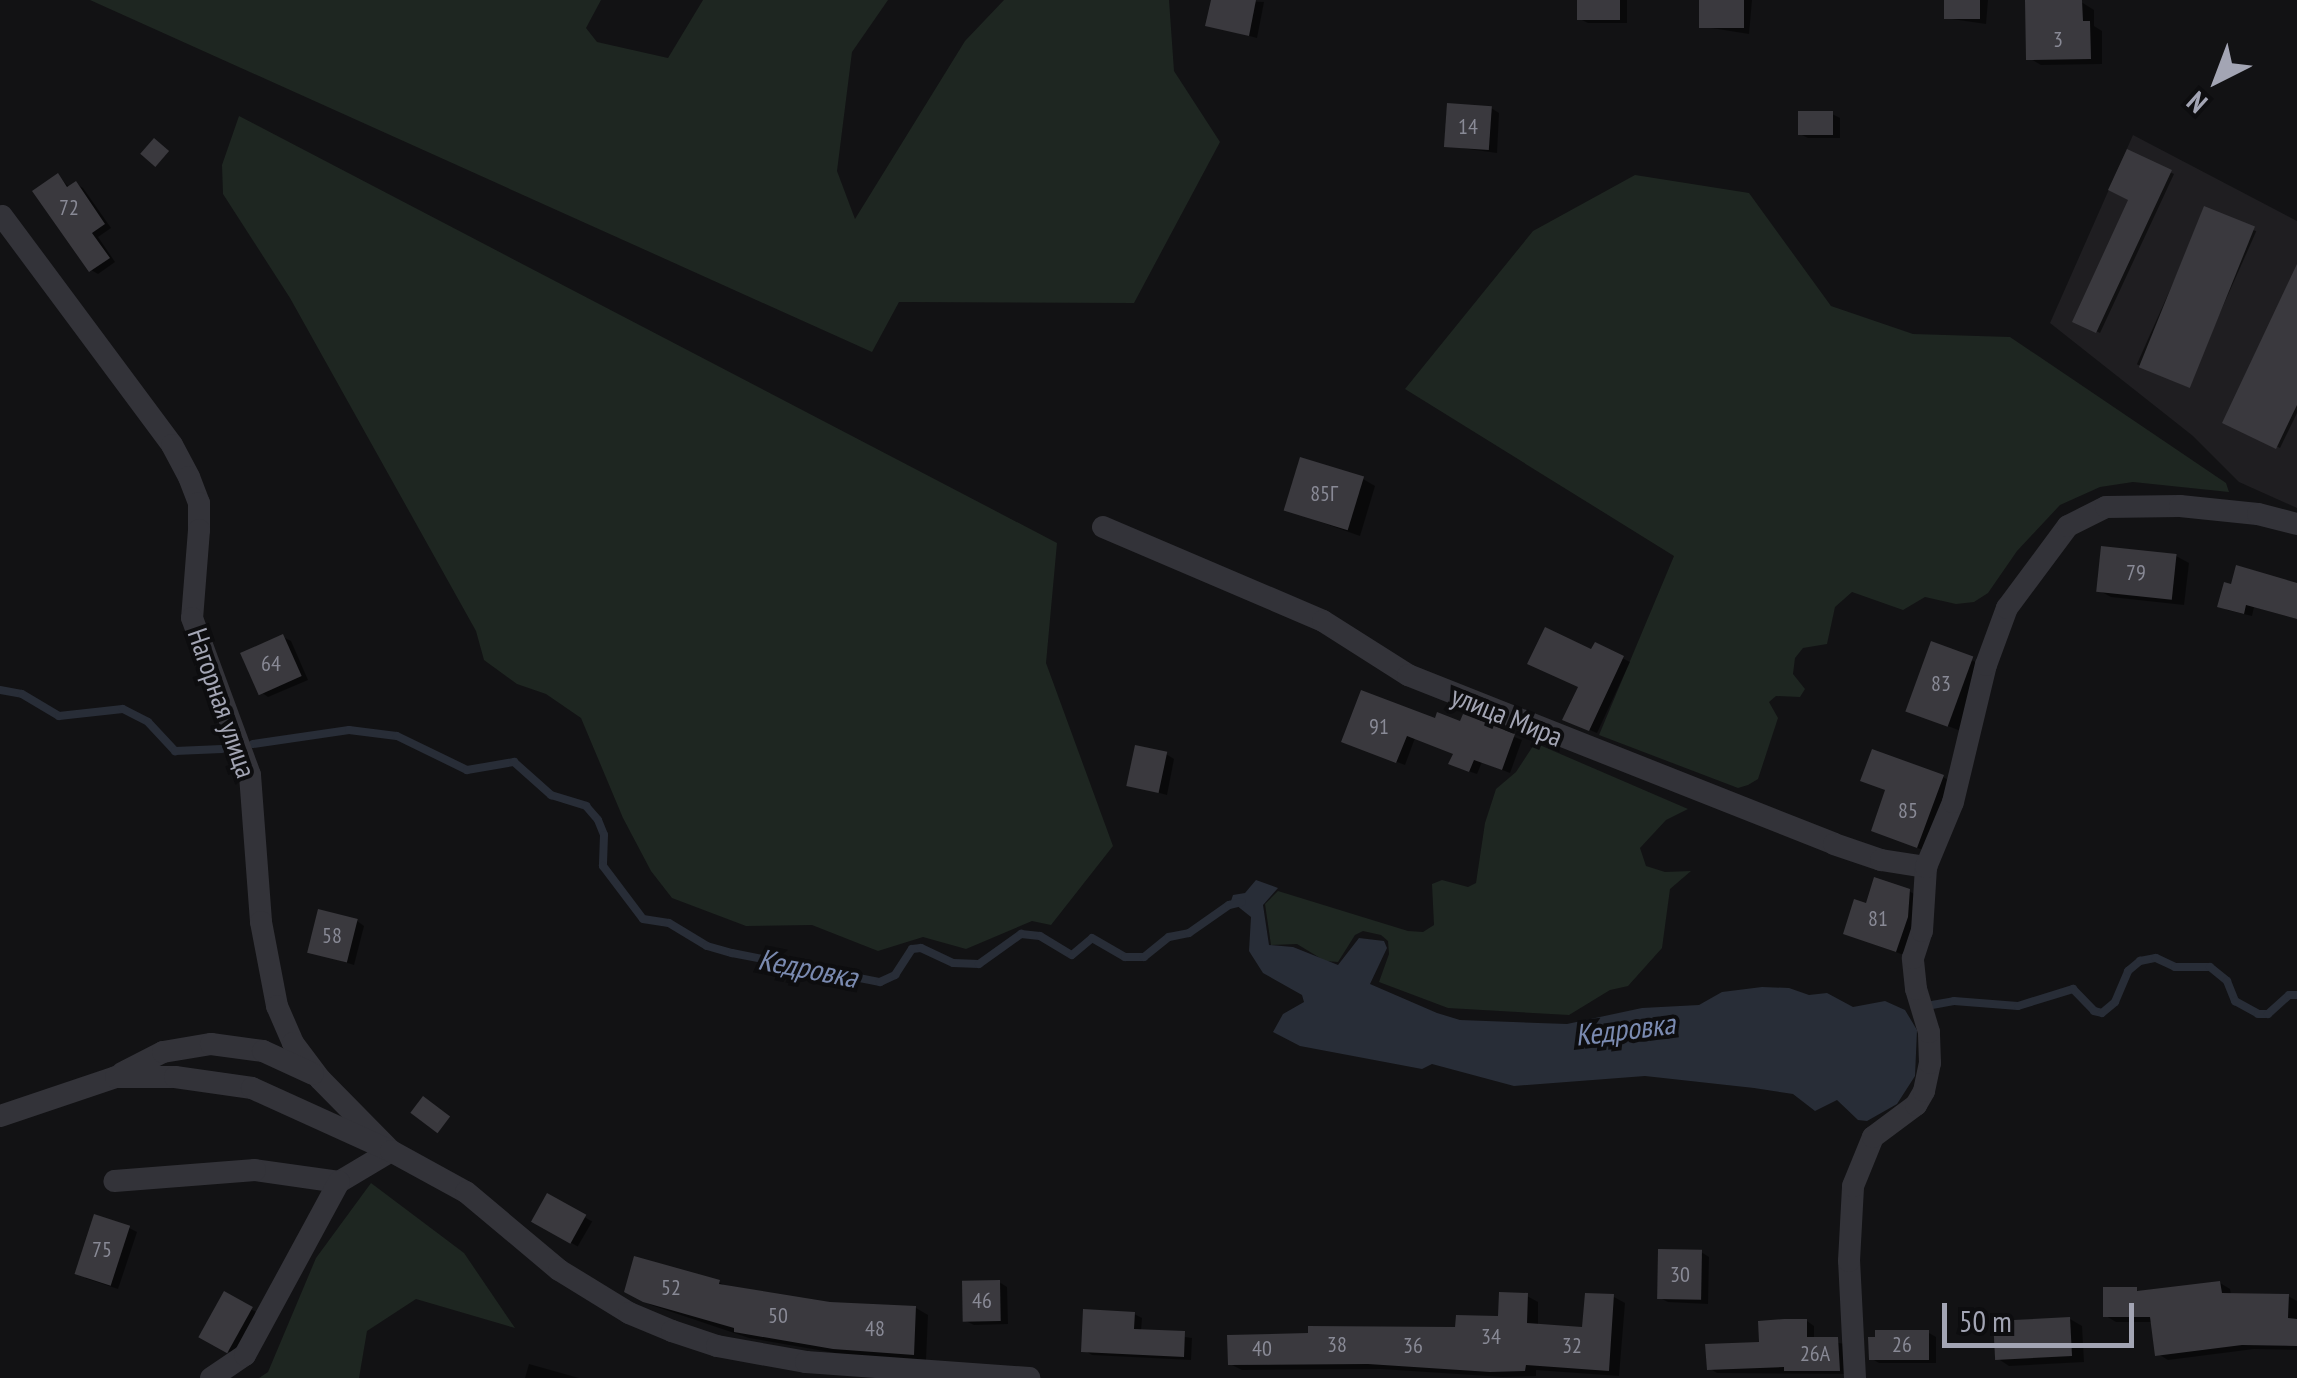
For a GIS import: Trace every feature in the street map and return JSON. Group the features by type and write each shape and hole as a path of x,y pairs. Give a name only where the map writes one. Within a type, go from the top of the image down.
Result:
{"street":[{"name":"Нагорная улица","path":"2,216 172,445 190,477 199,504 200,530 192,618 250,776 267,969 293,1043 320,1079 391,1151"},
{"path":"1855,1378 1849,1261 1856,1169 1873,1137 1916,1104 1930,1063 1929,1032 1916,989 1913,958 1922,931 1926,867 1954,802 1993,639 2007,608 2068,526 2106,506 2136,504 2258,514 2297,524"},
{"name":"улица Мира","path":"1103,528 1323,621 1408,676 1834,844 1881,860 1926,867"},
{"path":"116,1076 163,1052 211,1044 263,1051 294,1062 320,1079"},
{"name":"Нагорная улица","path":"0,1116 116,1076 174,1077 252,1088 391,1151 466,1192 596,1294 672,1331 760,1366 859,1367 1029,1378"},
{"path":"211,1378 245,1355 339,1182 391,1151"},
{"path":"114,1181 255,1170 339,1182"}],"shaded area":[{"path":"90,0 601,0 586,28 597,42 668,58 703,0 888,0 852,52 837,171 855,219 965,41 1004,0 1169,0 1174,71 1220,142 1134,303 899,302 872,352"},
{"path":"239,116 1057,543 1046,663 1113,846 1051,925 1032,921 966,949 923,937 878,951 812,925 746,926 672,898 651,871 623,818 581,718 546,694 517,684 484,660 476,631 290,298 223,194 222,165"},
{"path":"2133,135 2297,221 2297,508 2239,482 2193,436 2050,323"},
{"path":"1635,175 1749,193 1831,306 1913,334 2010,337 2226,483 2229,492 2133,482 2100,487 2060,505 2017,551 1988,593 1974,602 1956,604 1925,597 1903,610 1852,592 1835,607 1827,644 1803,648 1795,658 1793,674 1805,689 1800,697 1776,696 1769,702 1778,718 1758,779 1748,785 1738,788 1599,735 1674,556 1405,389 1533,231"},
{"path":"1535,743 1688,809 1666,820 1640,848 1646,866 1665,872 1691,871 1670,889 1662,948 1628,986 1610,990 1569,1015 1448,1008 1379,982 1389,954 1388,941 1381,935 1363,931 1355,935 1338,962 1325,961 1297,944 1271,945 1265,904 1278,891 1408,931 1423,932 1434,925 1432,884 1442,880 1468,887 1476,883 1485,823 1496,789 1516,772"},
{"path":"371,1183 464,1253 515,1328 416,1299 367,1331 359,1378 259,1378 268,1372 316,1258"}],"water":[{"path":"1256,880 1278,888 1263,905 1269,945 1293,947 1338,965 1359,938 1384,941 1387,948 1370,984 1460,1020 1567,1024 1642,1008 1699,1005 1722,992 1789,988 1809,995 1827,993 1853,1007 1885,1001 1905,1010 1917,1030 1915,1076 1897,1104 1867,1121 1858,1120 1837,1100 1815,1111 1793,1094 1754,1088 1645,1076 1514,1086 1432,1064 1422,1069 1300,1046 1273,1032 1283,1014 1304,1002 1302,995 1263,973 1249,951 1251,917 1231,901 1233,895 1245,893"}],"building":[{"path":"1211,0 1256,0 1249,36 1205,26"},
{"path":"1577,0 1620,0 1620,20 1577,20"},
{"path":"1699,0 1744,0 1744,28 1699,28"},
{"path":"1944,0 1980,0 1980,19 1944,19"},
{"path":"2025,0 2082,0 2083,21 2090,21 2091,59 2026,60"},
{"path":"1447,103 1492,106 1489,150 1444,147"},
{"path":"1798,111 1833,111 1833,135 1798,135"},
{"path":"154,138 169,151 155,167 140,154"},
{"path":"2127,149 2172,170 2096,333 2072,322 2128,200 2108,190"},
{"path":"58,173 67,187 76,181 105,224 92,233 110,258 89,272 32,191"},
{"path":"2204,206 2255,227 2190,388 2139,367"},
{"path":"2297,264 2297,405 2276,449 2222,423"},
{"path":"1300,457 1364,477 1348,530 1284,511"},
{"path":"2101,546 2177,554 2172,600 2096,592"},
{"path":"2236,565 2297,583 2297,619 2246,605 2244,614 2217,607 2224,582 2231,584"},
{"path":"1545,627 1591,649 1595,642 1624,656 1589,731 1562,720 1578,687 1527,664"},
{"path":"283,634 302,676 259,695 240,653"},
{"path":"1931,641 1973,656 1948,727 1905,711"},
{"path":"1361,690 1435,718 1437,712 1460,721 1463,714 1515,734 1502,770 1474,760 1469,772 1448,764 1453,754 1407,736 1396,763 1341,742"},
{"path":"1135,745 1167,752 1159,793 1126,786"},
{"path":"1872,749 1944,775 1917,848 1871,831 1885,790 1860,781"},
{"path":"1874,877 1910,889 1908,917 1896,952 1843,934 1854,899 1866,903"},
{"path":"318,909 358,919 347,963 307,953"},
{"path":"423,1096 450,1116 438,1133 410,1113"},
{"path":"547,1193 586,1215 570,1244 531,1222"},
{"path":"94,1214 130,1226 111,1286 75,1274"},
{"path":"1658,1249 1702,1250 1701,1300 1657,1299"},
{"path":"634,1256 720,1280 719,1284 830,1302 916,1306 914,1355 833,1349 734,1332 734,1328 643,1302 624,1292"},
{"path":"1000,1280 1001,1321 963,1322 962,1281"},
{"path":"2220,1281 2222,1293 2289,1294 2288,1318 2297,1319 2297,1346 2242,1345 2155,1356 2150,1317 2103,1317 2103,1287 2137,1287 2137,1291"},
{"path":"224,1291 253,1307 227,1353 198,1337"},
{"path":"1499,1292 1528,1293 1527,1323 1582,1327 1585,1293 1614,1294 1609,1371 1526,1365 1525,1371 1490,1372 1368,1364 1228,1365 1227,1335 1308,1333 1308,1326 1455,1327 1456,1315 1498,1316"},
{"path":"1083,1309 1135,1312 1134,1329 1185,1331 1184,1357 1081,1352"},
{"path":"2070,1317 2072,1356 1995,1360 1993,1321"},
{"path":"1807,1319 1807,1337 1838,1337 1840,1371 1784,1371 1784,1367 1707,1370 1705,1344 1759,1342 1758,1321"},
{"path":"1875,1330 1929,1330 1929,1360 1869,1360 1868,1337 1875,1337"}],"waterway":[{"name":"Кедровка","path":"0,690 22,694 59,716 123,709 148,722 175,751 222,749"},
{"name":"Кедровка","path":"253,744 349,730 397,736 467,770 514,762 551,795 586,806 598,820 604,835 603,866 643,919 669,923 707,946 732,953 880,982 895,975 912,949 921,948 953,963 979,964 1021,934 1040,936 1072,955 1092,938 1125,957 1144,957 1169,937 1189,933 1229,905 1242,902"},
{"name":"Кедровка","path":"1932,1005 1954,1001 2018,1006 2073,989 2094,1011 2102,1013 2115,1002 2128,971 2140,961 2156,958 2175,967 2210,967 2227,981 2235,1001 2258,1014 2268,1014 2289,995 2297,995"}]}
